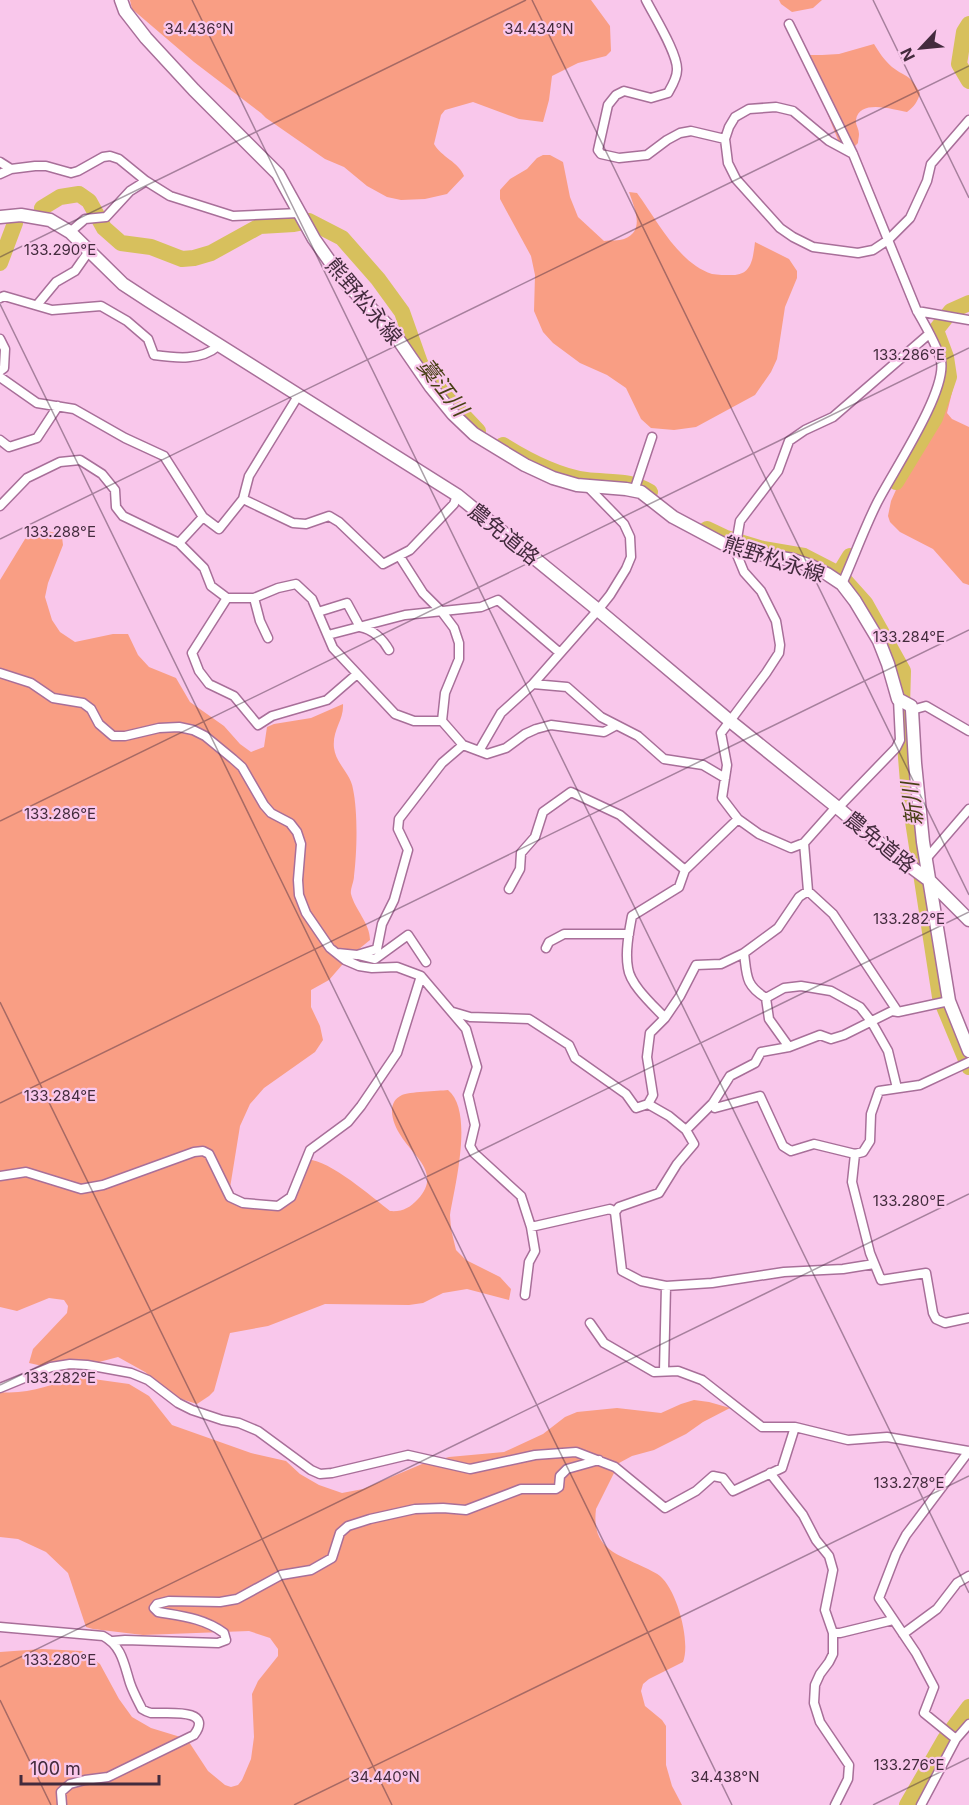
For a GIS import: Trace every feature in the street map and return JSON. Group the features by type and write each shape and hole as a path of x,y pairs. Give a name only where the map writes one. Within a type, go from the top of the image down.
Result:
{"main road":[{"name":"熊野松永線","path":"120,0 125,11 146,39 278,174 314,239 343,280 391,329 430,387 474,434 525,465 553,478 587,485 635,486 672,517 736,545 811,566 842,584 879,641 904,703 915,763 927,880 946,1001 969,1051"},
{"name":"農免道路","path":"0,216 21,215 50,220 70,232 123,284 457,495 730,721 927,880 969,920"}],"street":[{"path":"646,0 676,58 677,71 668,93 651,98 624,91 616,95 608,105 598,150 601,154 619,158 647,155 667,140 691,131 725,139"},
{"path":"789,24 853,154 917,311 941,362 939,382 920,426 877,504 842,584"},
{"path":"853,154 829,141 793,111 776,107 749,109 735,117 725,139 728,163 736,179 780,228 813,247 858,253 873,250 888,240 910,218 927,181 931,164 969,120"},
{"path":"0,174 11,169 35,166 46,166 71,173 110,156 119,159 146,181 170,196 233,216 303,219"},
{"path":"0,162 11,169"},
{"path":"70,232 85,219 106,217 130,191 146,181"},
{"path":"37,305 56,282 75,271 89,251"},
{"path":"0,298 4,296 52,310 101,306 127,321 148,339 154,356 182,359 211,352 219,346"},
{"path":"917,311 969,320"},
{"path":"929,334 833,417 805,430 789,441 778,471 740,520 736,545 744,572 762,591 776,621 780,645 779,653 766,674 722,733 727,765 722,798 738,819 759,834 791,848 804,843 896,748 900,740 904,703 926,706 969,731"},
{"path":"0,339 6,349 4,368 0,370"},
{"path":"0,377 37,403 74,409 125,438 164,456 203,517 219,529 243,499 249,476 298,396"},
{"path":"0,440 9,447 37,438 58,406"},
{"path":"635,486 652,437"},
{"path":"0,506 27,478 60,462 80,460 102,474 115,489 116,507 123,516 179,543 204,568 211,586 227,598 254,598 278,588 296,585 312,599 333,648 395,714 414,721 442,721"},
{"path":"479,751 501,713 533,684 610,595 631,557 630,537 624,524 587,485"},
{"path":"243,499 292,523 306,524 329,516 339,522 383,564 410,550 454,504 457,495"},
{"path":"179,543 203,517"},
{"path":"400,557 423,593 454,628 459,643 459,660 445,693 442,721 463,745 487,754 506,748 525,734 551,725 604,732 615,726"},
{"path":"227,598 192,653 199,671 209,684 234,696 258,725 272,716 327,700 357,674"},
{"path":"254,598 260,621 268,638"},
{"path":"328,636 405,615 481,606 498,600 560,653"},
{"path":"318,612 347,603 360,627"},
{"path":"360,627 366,628 384,641 389,650"},
{"path":"0,673 31,683 53,698 82,703 91,709 99,724 113,736 125,736 159,728 180,727 205,736 242,767 264,805 272,813 290,823 297,832 301,844 299,896 306,913 330,948 345,960 359,966 397,967 421,976 452,1012 466,1029 477,1067 468,1095 475,1125 470,1146 474,1153 521,1196 531,1227 536,1251 529,1262 525,1294"},
{"path":"533,684 567,687 601,717 638,736 664,759 703,765 725,778"},
{"path":"357,955 377,949 382,924 394,900 408,850 398,829 399,819 442,763 463,745"},
{"path":"509,889 520,869 521,853 535,837 543,812 571,792 620,815 686,870"},
{"path":"926,859 969,809"},
{"path":"665,1018 636,986 628,970 632,916 679,886 686,870 738,819"},
{"path":"804,843 808,891 833,914 898,1012"},
{"path":"452,1012 470,1017 529,1019 569,1045 575,1058 626,1094 636,1108 648,1104 653,1095 647,1057 650,1033 665,1018 680,996 696,964 721,964 744,953 778,928 799,897 808,891"},
{"path":"546,948 549,942 564,934 629,934"},
{"path":"337,953 375,959 408,935 426,962"},
{"path":"744,953 747,978 753,990 766,998"},
{"path":"0,1176 26,1172 81,1189 103,1185 203,1150 209,1154 230,1197 243,1203 278,1206 291,1197 310,1150 348,1122 398,1053 421,976"},
{"path":"766,998 784,988 801,986 831,992 860,1007 888,1051 897,1088"},
{"path":"766,998 769,1019 789,1047"},
{"path":"686,1130 713,1103 730,1076 755,1063 761,1052 789,1047 820,1035 831,1039 892,1011 898,1012 946,1001"},
{"path":"713,1103 715,1108 760,1096 783,1146 791,1151 814,1144 855,1154 862,1152 870,1141 871,1114 879,1091 920,1085 969,1062"},
{"path":"648,1104 669,1116 686,1130 694,1144 676,1164 659,1193 619,1207 615,1212 622,1271 642,1281 666,1286 712,1283 783,1272 843,1269 874,1264"},
{"path":"855,1154 852,1182 870,1253 882,1280 926,1273 936,1319 945,1323 969,1318"},
{"path":"531,1227 610,1209 615,1212"},
{"path":"664,1371 666,1286"},
{"path":"590,1323 604,1343 654,1372 678,1371 702,1380 762,1427 795,1427 848,1440 887,1437 969,1451 906,1535 879,1598 916,1653 934,1687 924,1713 956,1739"},
{"path":"0,1388 51,1367 70,1364 131,1373 148,1380 178,1403 192,1410 239,1423 258,1431 311,1470 320,1474 408,1455 470,1469 556,1453 576,1452 615,1467 665,1508 696,1491 712,1476 723,1478 733,1491 782,1468 795,1427"},
{"path":"0,1626 103,1636 113,1641 218,1643 226,1640 224,1632 214,1625 189,1617 158,1612 154,1608 157,1604 169,1600 220,1602 237,1599 281,1575 311,1570 323,1564 332,1558 340,1533 348,1526 415,1509 466,1510 521,1489 556,1489 559,1487 560,1476 567,1469 599,1460"},
{"path":"770,1473 803,1515 816,1540 829,1557 833,1570 825,1610 833,1633 832,1654 815,1685 814,1703 820,1722 849,1764 848,1779 835,1805"},
{"path":"903,1634 937,1609 957,1583 969,1576"},
{"path":"833,1633 893,1620"},
{"path":"62,1805 61,1792 70,1784 108,1777 194,1735 198,1729 194,1716 184,1713 149,1713 142,1710 122,1656 113,1641"},
{"path":"921,1805 956,1739 969,1724"}],"shaded area":[{"path":"130,0 591,0 610,26 611,51 606,56 578,63 552,76 543,122 519,119 473,102 445,110 441,115 434,144 462,171 464,176 447,194 425,199 401,200 387,197 367,186 344,167 325,159 266,118 194,62 132,9"},
{"path":"779,0 822,0 813,8 792,12"},
{"path":"874,44 889,64 908,77 920,93 914,106 907,112 878,107 864,109 856,120 858,143 853,148 842,150 804,55 839,54"},
{"path":"543,155 550,155 563,162 570,197 578,217 604,241 624,239 635,230 637,218 629,192 637,193 679,251 700,268 712,274 738,275 743,273 750,265 755,242 789,259 797,271 797,278 785,307 777,359 755,395 696,427 674,430 651,428 641,419 626,388 607,375 580,363 553,343 543,332 534,311 535,275 531,256 500,199 500,190 510,179 527,169"},
{"path":"948,374 956,376 947,413 952,419 969,427 969,585 963,583 933,549 900,532 890,522 888,516 891,501"},
{"path":"43,530 62,537 63,545 45,597 52,620 60,632 75,642 113,634 128,634 138,655 149,667 176,678 190,702 224,726 240,744 251,752 264,747 267,727 311,718 343,704 334,748 353,789 356,809 356,844 351,894 368,928 370,940 348,958 329,980 311,990 311,1007 320,1026 323,1040 315,1052 264,1088 250,1104 240,1126 229,1194 276,1210 287,1200 304,1160 313,1160 336,1171 390,1211 406,1209 425,1190 426,1173 423,1165 395,1126 392,1108 397,1099 405,1094 448,1090 456,1100 461,1131 461,1149 450,1215 456,1250 466,1260 500,1277 511,1289 509,1300 467,1289 443,1293 423,1303 409,1305 325,1304 268,1326 230,1333 214,1391 197,1404 175,1397 145,1372 118,1357 65,1371 29,1363 33,1349 67,1313 68,1306 64,1300 49,1298 17,1311 0,1307 0,580 25,539 30,534"},
{"path":"79,1377 129,1384 149,1396 172,1425 251,1453 286,1461 300,1474 319,1485 342,1493 363,1489 422,1464 449,1457 504,1452 543,1434 565,1417 577,1412 617,1408 661,1413 694,1400 730,1408 654,1450 632,1456 619,1463 596,1509 598,1534 602,1542 617,1554 660,1576 672,1593 681,1617 685,1642 683,1662 649,1679 643,1684 641,1691 645,1706 666,1726 666,1765 672,1786 682,1805 0,1805 0,1652 42,1649 82,1651 100,1664 119,1699 132,1717 151,1728 187,1739 208,1771 231,1787 238,1785 242,1780 251,1759 254,1737 252,1694 258,1681 278,1656 278,1649 270,1638 249,1631 143,1635 86,1627 68,1573 46,1552 18,1539 0,1537 0,1392 30,1390"}],"waterway":[{"name":"新川","path":"969,24 964,32 959,64 969,81"},
{"name":"藁江川","path":"42,208 60,197 79,194 89,201 104,228 121,243 151,247 182,259 211,253 260,226 309,221 342,238 378,279 402,312 420,363 443,394 478,431"},
{"name":"藁江川","path":"0,263 15,223"},
{"name":"新川","path":"896,482 935,418 949,377 946,357 936,330 951,311 969,303"},
{"name":"藁江川","path":"503,445 532,462 565,475 586,480 627,483 650,492"},
{"name":"新川","path":"707,529 726,538 763,549 804,556 839,574 865,603 903,671 902,707 909,795 940,997 969,1067"},
{"name":"新川","path":"839,574 850,556"},
{"name":"新川","path":"907,1805 945,1739 969,1707"}]}
